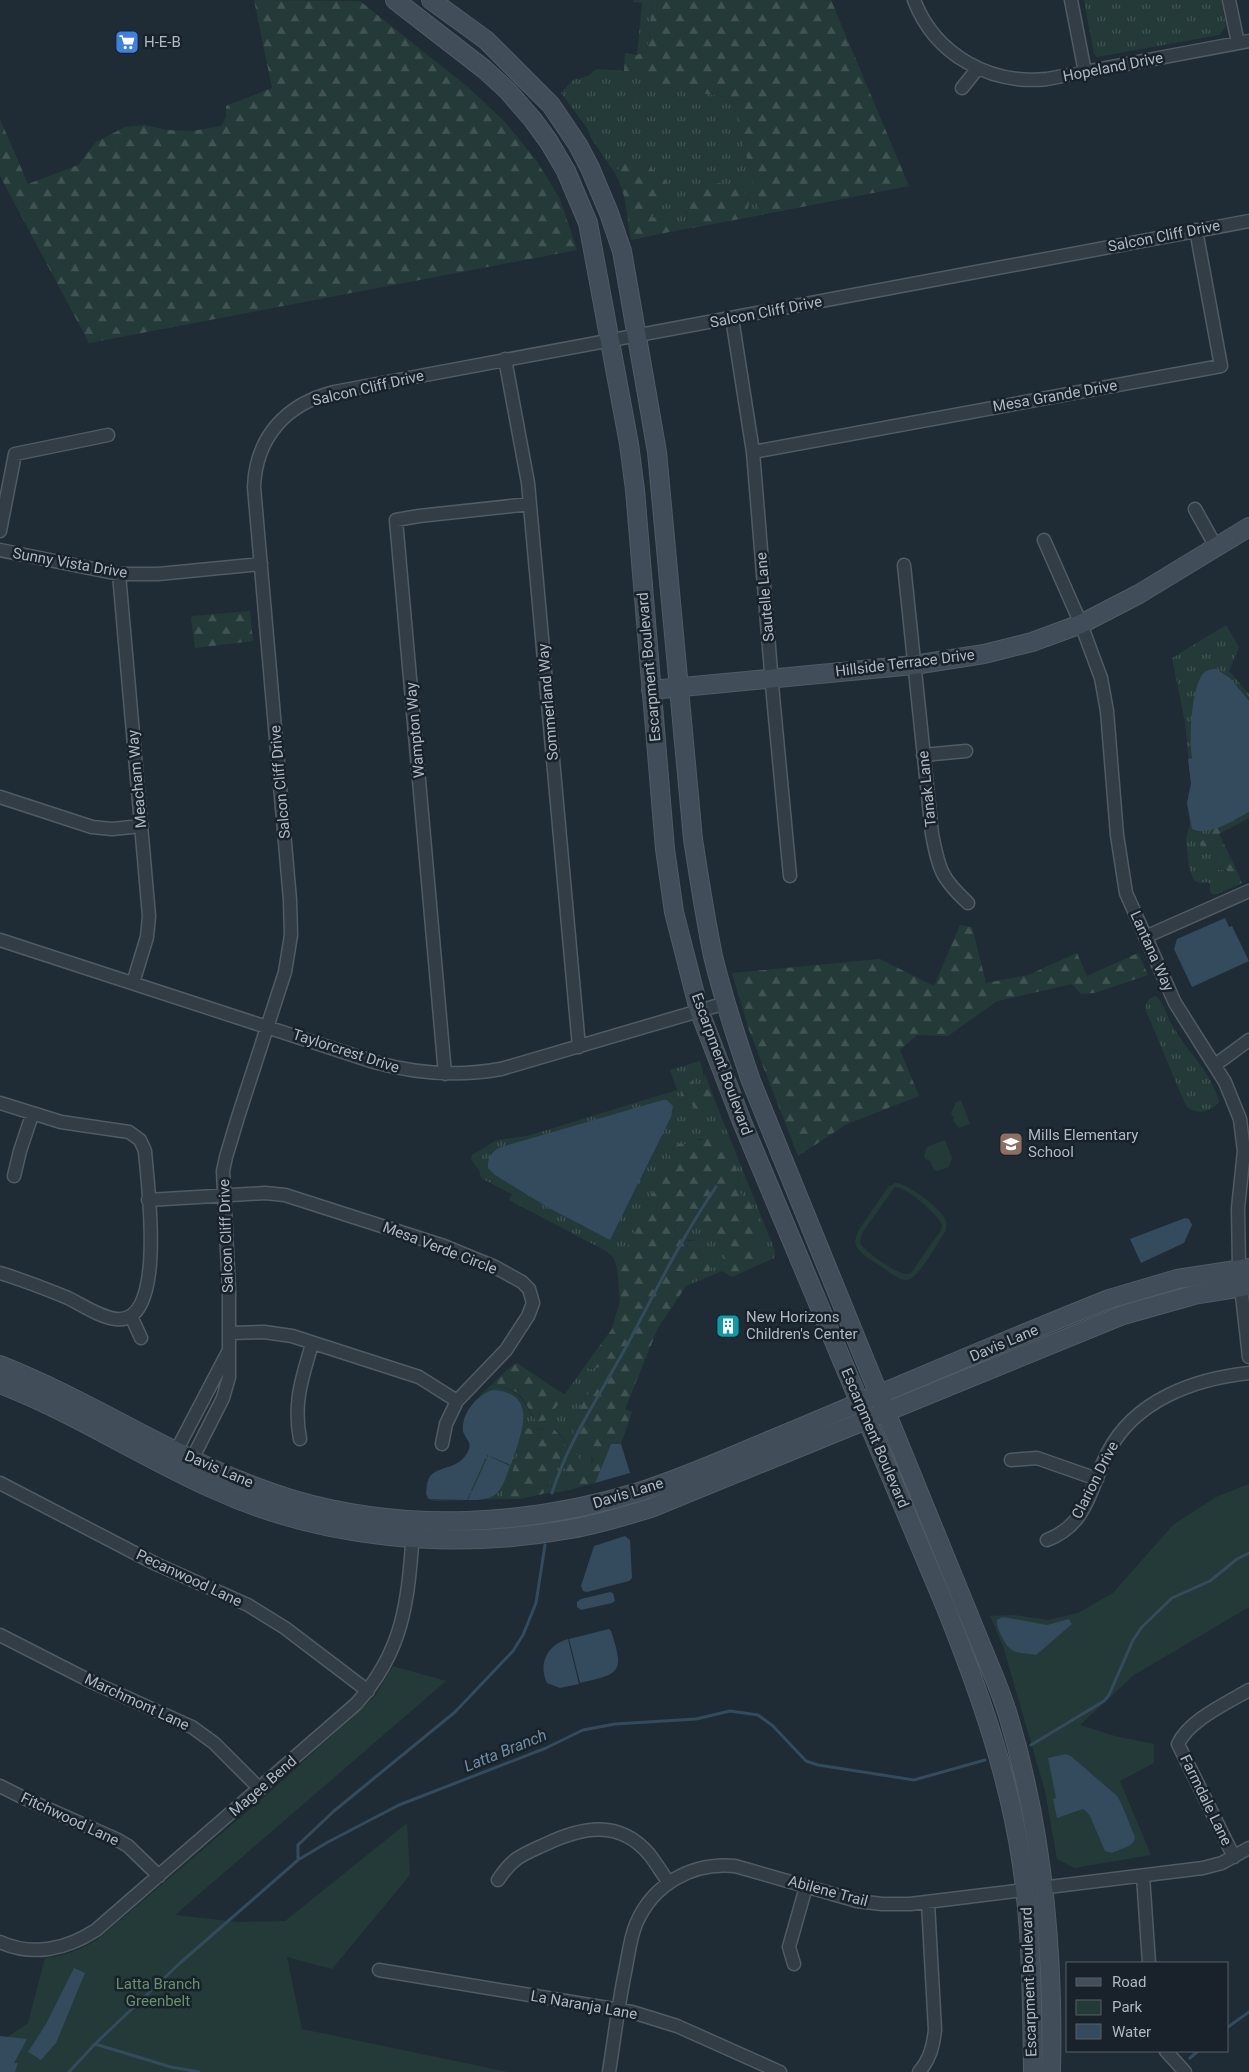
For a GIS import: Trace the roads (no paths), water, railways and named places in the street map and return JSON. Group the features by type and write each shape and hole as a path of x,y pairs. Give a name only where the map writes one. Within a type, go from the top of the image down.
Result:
{"main road":[{"name":"Escarpment Boulevard","path":"395,0 484,69 508,91 549,142 566,171 588,223 629,444 635,490 665,849 673,903 699,1010 742,1122 962,1647 996,1744 1014,1821 1025,1890 1032,1968 1033,2072"},
{"name":"Escarpment Boulevard","path":"431,0 486,40 551,105 582,153 600,190 622,251 657,452 693,839 702,902 714,957 726,1003 751,1081 878,1396 980,1640 1007,1713 1034,1818 1045,1888 1051,1990 1051,2072"},
{"path":"454,46 468,28"},
{"name":"Hillside Terrace Drive","path":"651,690 914,665 984,654 1032,642 1081,624 1139,594 1249,527"},
{"name":"Davis Lane","path":"0,1384 57,1410 179,1459 290,1498 347,1512 414,1520 484,1521 522,1518 558,1513 646,1490 1109,1300 1177,1279 1244,1268"},
{"name":"Davis Lane","path":"0,1365 68,1395 179,1459 184,1475 228,1496 262,1509 339,1529 379,1535 457,1540 500,1538 572,1529 651,1508 1123,1315 1194,1294 1244,1286"},
{"path":"962,1647 980,1640"}],"street":[{"name":"Hopeland Drive","path":"914,0 925,23 943,44 959,58 994,76 1023,80 1047,79 1243,42"},
{"path":"1071,0 1085,72"},
{"path":"1229,0 1243,42"},
{"path":"962,88 978,68"},
{"name":"Salcon Cliff Drive","path":"179,1459 227,1386 229,1376 229,1333 223,1195 226,1157 288,959 291,920 254,475 260,455 276,425 290,411 308,400 334,392 1249,221"},
{"name":"Mesa Grande Drive","path":"753,452 1221,366 1196,230"},
{"name":"Sautelle Lane","path":"732,318 753,452 771,678 790,876"},
{"name":"Sommerland Way","path":"505,360 520,436 530,504 579,1047"},
{"path":"0,531 15,454 108,435"},
{"name":"Wampton Way","path":"445,1074 396,520 530,504"},
{"path":"1195,509 1216,547"},
{"name":"Lantana Way","path":"1044,540 1096,662 1105,696 1123,882 1175,1004 1215,1065 1231,1094 1240,1119 1246,1170 1238,1208 1244,1268 1249,1357"},
{"name":"Sunny Vista Drive","path":"0,550 119,574 158,574 261,564"},
{"name":"Tanak Lane","path":"904,565 923,755 937,860 945,880 968,903"},
{"name":"Meacham Way","path":"119,574 149,916 147,937 133,983"},
{"path":"923,755 966,751"},
{"path":"0,797 92,827 112,829 142,826"},
{"path":"1145,937 1249,890"},
{"name":"Taylorcrest Drive","path":"0,940 400,1070 445,1074 470,1074 501,1069 726,1003"},
{"path":"1215,1065 1249,1040"},
{"path":"0,1103 32,1114 76,1125 123,1130 140,1140 145,1151 150,1274 143,1302 131,1316 118,1320 105,1317 67,1298 0,1273"},
{"path":"14,1176 32,1114"},
{"name":"Mesa Verde Circle","path":"148,1200 266,1193 295,1198 444,1246 495,1267 526,1285 533,1303 519,1330 506,1350 457,1401 446,1424 442,1444"},
{"path":"131,1316 141,1338"},
{"path":"229,1333 285,1334 420,1377 457,1401"},
{"path":"300,1439 296,1414 298,1395 312,1344"},
{"name":"Salcon Cliff Drive","path":"179,1459 228,1352"},
{"name":"Clarion Drive","path":"1048,1540 1066,1531 1074,1523 1090,1498 1108,1454 1123,1429 1148,1406 1162,1398 1201,1383 1249,1373"},
{"path":"1011,1460 1037,1458 1097,1479"},
{"name":"Pecanwood Lane","path":"0,1483 156,1564 248,1605 285,1628 368,1691"},
{"name":"Magee Bend","path":"0,1942 34,1950 50,1950 76,1942 96,1930 347,1713 368,1691 388,1657 402,1624 406,1607 414,1520"},
{"name":"Marchmont Lane","path":"0,1635 92,1682 192,1727 214,1743 260,1789"},
{"name":"Farmdale Lane","path":"1234,1857 1178,1744 1181,1737 1196,1723 1249,1690"},
{"name":"Fitchwood Lane","path":"0,1786 116,1839 134,1852 159,1876"},
{"path":"498,1880 516,1858 568,1834 590,1829 613,1831 634,1841 649,1855 668,1883"},
{"name":"Abilene Trail","path":"609,2072 618,2009 636,1924 648,1903 668,1883 701,1868 726,1865 735,1866 868,1903 928,1903 1204,1868 1234,1857 1249,1848"},
{"path":"1143,1876 1149,1962"},
{"path":"794,1964 788,1947 806,1887"},
{"path":"919,2072 929,2057 935,2030 928,1903"},
{"name":"La Naranja Lane","path":"379,1970 618,2009 677,2026 780,2072"},
{"path":"1167,2052 1185,2072"}],"water":[{"path":"1216,669 1230,678 1249,701 1249,812 1214,829 1199,831 1192,829 1187,803 1191,784 1188,759 1192,758 1193,703 1198,683 1203,673"},
{"path":"1225,918 1229,927 1232,926 1249,961 1192,987 1174,949 1177,939"},
{"path":"667,1100 673,1106 671,1117 610,1240 549,1208 495,1175 488,1168 488,1161 491,1155 501,1147"},
{"path":"1185,1218 1189,1219 1192,1225 1184,1243 1141,1263 1130,1239"},
{"path":"493,1390 508,1393 517,1399 522,1407 522,1429 511,1465 487,1455 467,1500 429,1499 426,1494 429,1478 438,1471 462,1460 467,1454 470,1446 463,1431 463,1424 468,1411 476,1400"},
{"path":"611,1444 621,1444 630,1473 595,1483"},
{"path":"488,1456 510,1466 504,1482 492,1497 468,1500"},
{"path":"625,1536 630,1540 632,1578 629,1581 587,1592 583,1591 581,1586 594,1546"},
{"path":"610,1592 613,1593 615,1601 612,1603 581,1610 577,1607 577,1602 581,1599"},
{"path":"1003,1617 1047,1625 1069,1619 1072,1624 1036,1655 1011,1650 1001,1635 997,1624 997,1620"},
{"path":"609,1629 618,1656 616,1669 604,1677 580,1683 569,1639"},
{"path":"568,1639 579,1684 560,1688 547,1683 544,1676 544,1662 546,1656 555,1646"},
{"path":"1066,1754 1117,1796 1135,1837 1132,1843 1112,1853 1105,1851 1089,1814 1083,1809 1057,1818 1053,1799 1056,1798 1048,1758"},
{"path":"74,1968 85,1973 56,2043 41,2060 28,2052 46,2024"},
{"path":"0,2036 27,2039 14,2063 18,2063 15,2072 0,2072"}],"waterway":[{"path":"552,1493 567,1455 585,1418 626,1347 680,1246 716,1187"},
{"path":"298,1860 298,1845 334,1811 455,1712 513,1651 523,1635 536,1603 545,1545"},
{"name":"Latta Branch","path":"1031,1745 1104,1701 1109,1695 1133,1640 1142,1627 1172,1598 1210,1581 1237,1559 1249,1553"},
{"name":"Latta Branch","path":"95,2044 180,1963 298,1860 399,1805 546,1748 583,1730 615,1724 696,1719 730,1711 758,1715 773,1726 806,1761 818,1765 914,1780 985,1760"},
{"path":"1229,2026 1249,2012"},
{"path":"69,2072 95,2044 171,2067 199,2072"},
{"path":"1190,2058 1197,2052"}],"place":[{"name":"H-E-B","path":"127,42"},
{"name":"Mills Elementary School","path":"1011,1144"},
{"name":"New Horizons Children's Center","path":"728,1326"}],"park label":[{"name":"Latta Branch Greenbelt","path":"158,1992"}]}
